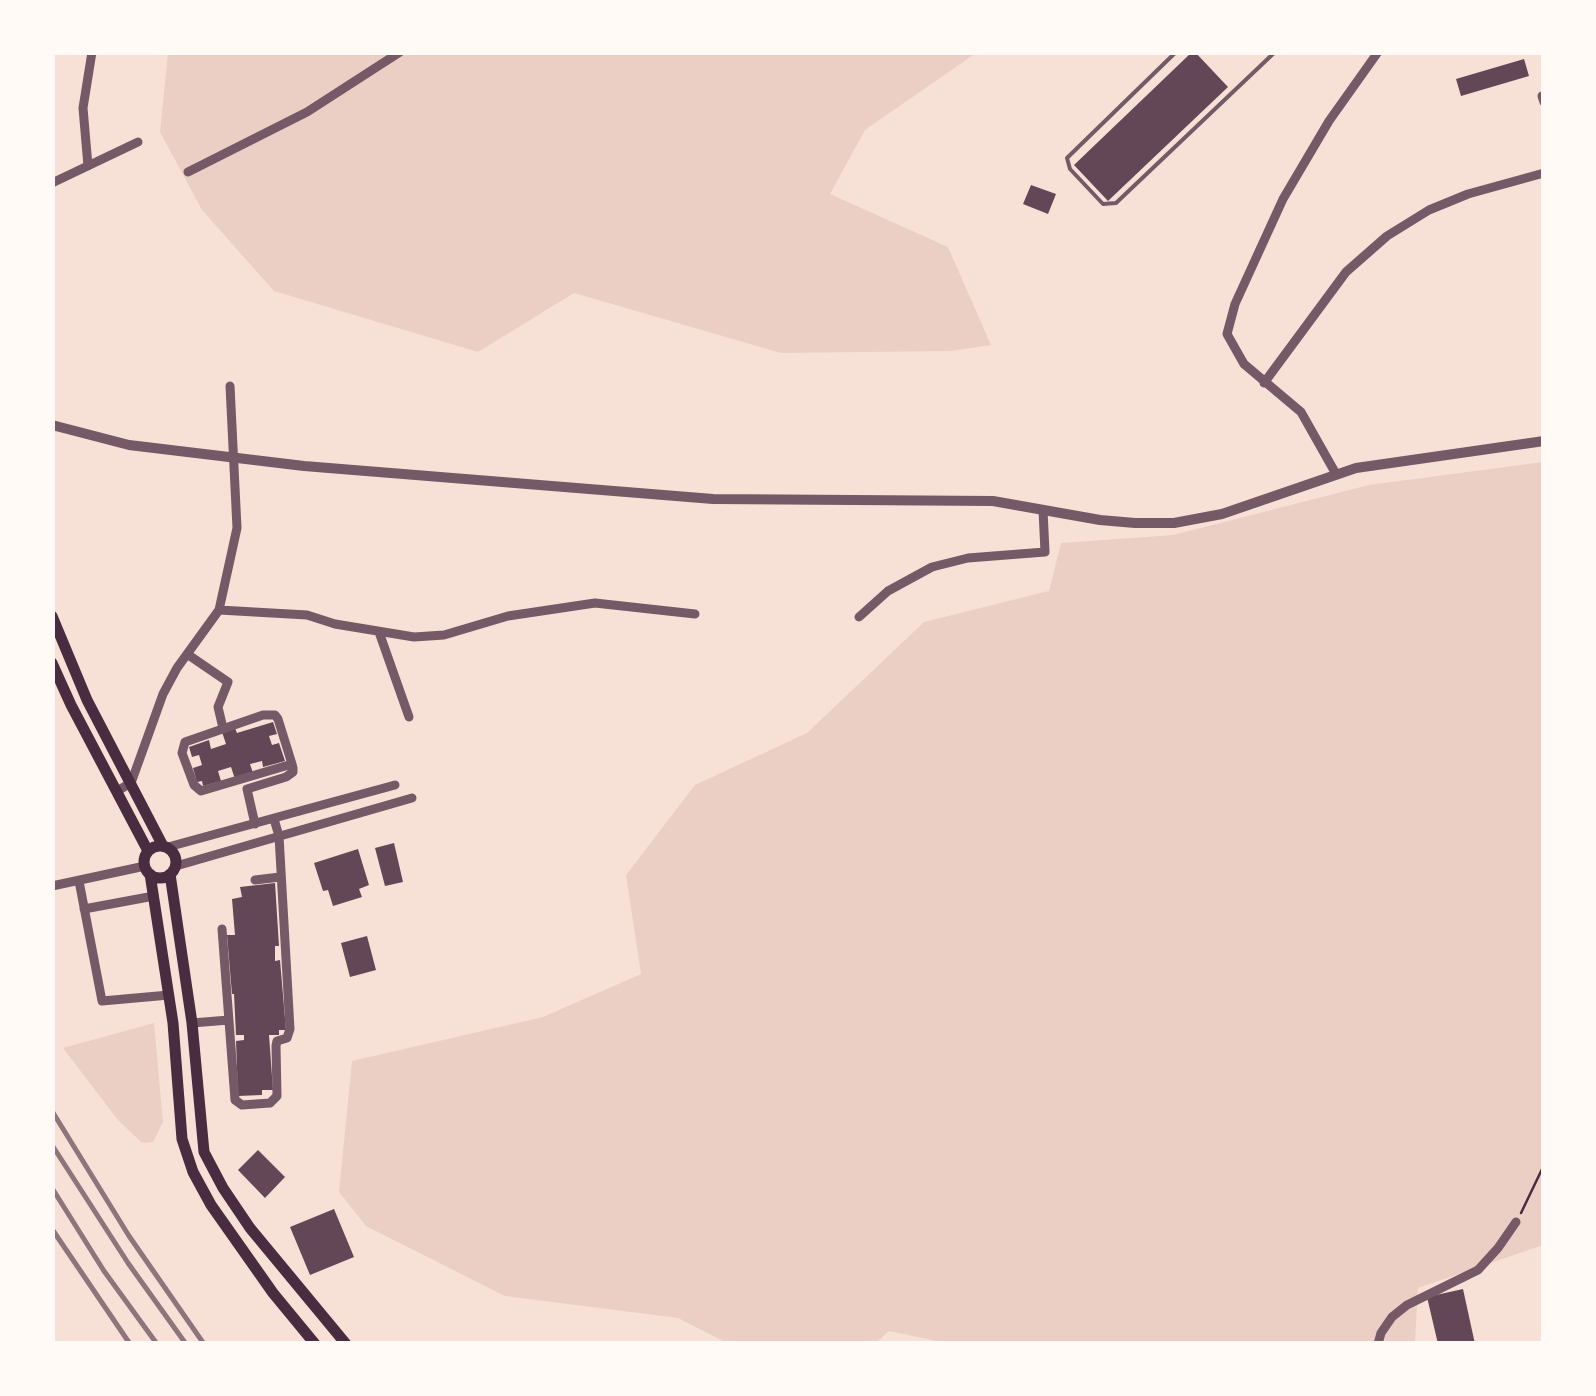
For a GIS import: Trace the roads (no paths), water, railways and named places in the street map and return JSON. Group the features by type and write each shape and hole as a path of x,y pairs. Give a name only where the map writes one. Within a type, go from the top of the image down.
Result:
{"main road":[{"path":"52,616 87,700 165,847 174,855 204,1152 250,1228 346,1344"},
{"path":"52,663 148,851 147,870 169,995 182,1140 198,1182 272,1293 315,1344"},
{"path":"148,851 165,847"},
{"path":"147,870 160,878 173,870"},
{"path":"198,1182 216,1174"}],"street":[{"path":"88,166 83,108 92,52"},
{"path":"188,172 307,112 400,52"},
{"path":"1336,474 1300,412 1264,383 1234,350 1228,334 1229,319 1284,199 1329,122 1378,52"},
{"path":"52,183 138,142"},
{"path":"1264,383 1346,272 1387,236 1429,210 1468,194 1544,173"},
{"path":"117,792 131,784 163,694 219,610 236,528 230,386"},
{"path":"52,425 129,444 322,468 713,499 993,501 1100,520 1174,523 1222,514 1356,468 1544,440"},
{"path":"859,616 888,591 932,567 968,558 1045,552 1043,510"},
{"path":"219,610 307,615 414,636 444,635 508,616 594,603 695,614"},
{"path":"380,632 410,717"},
{"path":"187,654 228,682 218,707 224,728"},
{"path":"254,824 247,789 290,775 292,764 275,715 263,714 190,739 182,747 194,785 201,791 292,764"},
{"path":"165,847 395,785"},
{"path":"173,870 412,798"},
{"path":"222,929 235,1100 242,1105 270,1103 277,1096 277,1041 287,1038 290,1029 279,836 274,818"},
{"path":"52,886 147,870"},
{"path":"255,880 280,877"},
{"path":"79,880 102,1001 169,995"},
{"path":"84,909 154,896"},
{"path":"192,1023 228,1020"},
{"path":"1378,1344 1380,1333 1407,1305 1478,1270 1516,1222"}],"lane":[{"path":"1176,52 1068,158 1070,168 1103,204 1116,203 1275,52"}],"railway":[{"path":"52,1111 129,1236 204,1344"},
{"path":"52,1145 186,1344"},
{"path":"52,1188 104,1271 157,1344"},
{"path":"52,1229 130,1344"}]}
